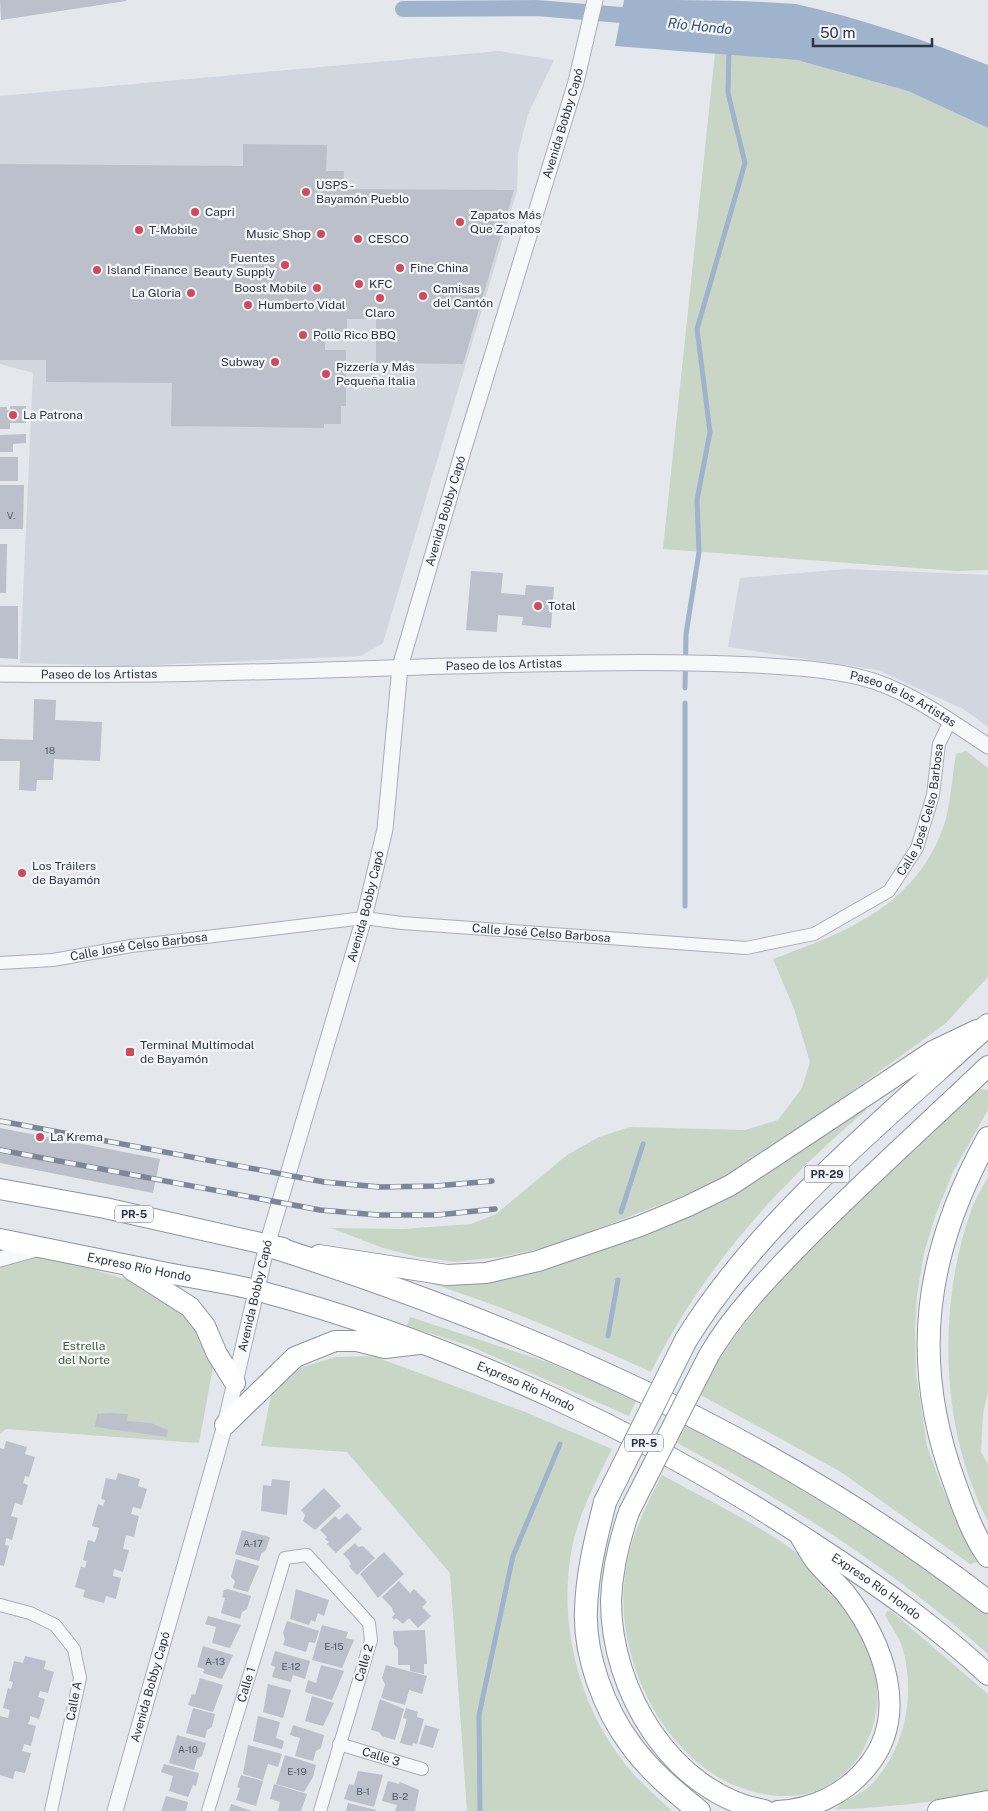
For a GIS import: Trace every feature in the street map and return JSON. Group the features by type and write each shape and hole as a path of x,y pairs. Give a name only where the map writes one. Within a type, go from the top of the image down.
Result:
{"highway":[{"path":"268,1245 446,1275 486,1273 538,1261 640,1226 731,1185 933,1051 988,1025"},
{"name":"PR-29","path":"699,1811 657,1775 630,1745 603,1694 596,1672 586,1612 592,1555 605,1502 686,1340 710,1304 784,1217 842,1158 988,1025"},
{"path":"948,1103 988,1054"},
{"name":"PR-29","path":"755,1809 734,1803 710,1790 672,1756 649,1726 628,1688 616,1647 611,1602 615,1564 629,1512 720,1337 776,1269 835,1210 988,1066"},
{"path":"988,1138 966,1178 949,1221 935,1272 929,1312 931,1400 938,1433 965,1512 988,1556"},
{"name":"PR-5","path":"0,1189 115,1210 268,1245 370,1278 519,1336 631,1386 737,1438 853,1506 950,1573 988,1602"},
{"name":"Expreso Río Hondo","path":"0,1239 258,1291 394,1332 605,1422 737,1493 797,1532 916,1615 988,1675"},
{"path":"122,1264 190,1307 205,1326 217,1354 235,1383"},
{"path":"225,1425 295,1357 336,1341 357,1341 385,1348 422,1343"},
{"path":"778,1811 809,1807 847,1787 862,1774 880,1750 888,1728 890,1714 889,1684 872,1634 845,1592 817,1563 797,1532"},
{"path":"939,1811 988,1802"},
{"path":"755,1809 774,1811"}],"street":[{"name":"Avenida Bobby Capó","path":"115,1811 225,1425 268,1245 364,918 385,829 400,667 463,451 580,69 595,0"},
{"name":"Paseo de los Artistas","path":"0,674 140,676 400,667 626,662 729,663 804,668 860,677 891,687 950,721 988,746"},
{"name":"Calle José Celso Barbosa","path":"0,963 53,960 131,946 364,918 402,923 746,948 814,934 889,891 917,848 933,795 940,744 950,721"},
{"path":"0,1259 40,1247"},
{"name":"Calle 2","path":"285,1558 307,1555 369,1623 371,1640 320,1811"},
{"name":"Calle 1","path":"208,1811 285,1558"},
{"name":"Calle A","path":"0,1605 30,1614 55,1625 74,1649 80,1678 51,1811"},
{"name":"Calle 3","path":"339,1744 422,1769"}],"shaded area":[{"path":"499,51 554,60 528,114 518,153 517,191 383,643 361,656 127,666 20,663 33,373 0,364 0,96"},
{"path":"846,569 988,575 988,727 963,709 878,670 728,647 740,578"}],"green space":[{"path":"715,53 797,60 908,91 988,128 988,570 956,571 663,549"},
{"path":"966,751 988,768 988,977 945,1024 755,1161 698,1190 543,1248 501,1257 455,1262 418,1257 383,1248 331,1228 403,1229 471,1224 496,1214 567,1155 599,1137 630,1127 745,1130 778,1120 802,1088 810,1062 794,1009 773,959 827,938 877,912 898,895 917,875 933,851 945,822 956,754"},
{"path":"981,1089 988,1090 988,1110 953,1172 936,1214 924,1253 917,1295 915,1330 916,1374 927,1446 941,1485 977,1562 970,1564 841,1472 701,1395 722,1353 796,1257 971,1092"},
{"path":"866,1106 866,1110 802,1169 745,1230 694,1297 651,1372 510,1311 423,1281 590,1250"},
{"path":"988,1177 988,1392 983,1414 981,1452 988,1464 988,1521 972,1485 960,1448 949,1368 949,1327 953,1287 960,1248 973,1207"},
{"name":"Estrella del Norte","path":"0,1250 67,1262 139,1283 191,1321 213,1367 199,1443 6,1429 0,1434"},
{"path":"410,1317 547,1362 637,1399 629,1416 467,1345 407,1326"},
{"path":"373,1356 525,1412 612,1449 594,1485 572,1548 568,1575 570,1631 575,1659 583,1686 593,1712 606,1737 633,1774 672,1811 467,1811 450,1573 347,1452 261,1446 271,1395 294,1370 335,1357"},
{"path":"686,1425 842,1511 988,1612 988,1654 915,1594 839,1539 759,1489 677,1443"},
{"path":"662,1475 743,1518 801,1556 828,1581 852,1617 867,1649 876,1679 876,1711 873,1727 860,1755 835,1781 824,1787 813,1792 789,1796 751,1791 718,1777 689,1754 664,1726 645,1692 632,1657 624,1620 624,1584 629,1555 637,1527"},
{"path":"887,1611 891,1611 988,1694 988,1793 909,1804 835,1809 869,1787 884,1769 900,1736 905,1718 908,1700 906,1664 902,1646 885,1615"}],"water":[{"path":"624,0 733,1 796,4 869,23 917,39 988,65 988,128 908,91 797,60 615,46"}],"building":[{"path":"0,0 126,0 126,1 1,20"},
{"path":"243,144 327,145 326,171 344,171 343,189 514,190 463,364 376,363 376,319 347,319 347,332 325,332 325,350 346,350 346,406 341,406 341,424 324,424 324,428 171,426 172,383 46,382 46,360 0,360 0,164 243,166"},
{"name":"La Patrona","path":"10,406 26,406 26,423 10,423 10,429 0,429 0,407 7,407 7,410 10,410"},
{"path":"26,434 26,443 13,444 13,452 0,452 0,435"},
{"path":"0,457 18,457 18,481 0,481"},
{"path":"0,485 24,485 23,529 0,529"},
{"path":"0,544 7,544 6,593 0,593"},
{"path":"471,571 503,573 501,593 525,595 526,585 554,587 551,628 522,625 523,617 498,615 497,632 466,630"},
{"path":"0,606 18,606 18,659 0,658"},
{"path":"34,699 56,700 55,720 102,722 100,761 54,759 53,780 37,780 36,791 19,790 20,761 0,761 0,739 33,740"},
{"path":"0,1128 160,1159 153,1193 0,1163"},
{"path":"97,1414 128,1414 127,1421 151,1423 168,1430 167,1437 95,1427"},
{"path":"6,1441 27,1447 25,1454 35,1457 29,1477 25,1476 23,1483 28,1485 22,1505 15,1503 11,1516 18,1518 12,1540 6,1538 5,1545 9,1546 4,1566 0,1565 0,1448 4,1449"},
{"path":"118,1473 140,1479 138,1486 147,1489 141,1509 133,1507 131,1514 139,1516 134,1537 126,1535 123,1549 129,1550 123,1572 114,1569 113,1576 121,1578 116,1599 106,1596 104,1603 83,1597 85,1590 75,1587 81,1566 85,1568 87,1561 83,1560 88,1540 95,1542 97,1536 99,1528 92,1526 98,1504 103,1506 105,1500 101,1499 106,1478 116,1480"},
{"path":"272,1479 290,1481 287,1515 261,1511 263,1485 271,1486"},
{"path":"324,1488 341,1506 315,1530 303,1521 305,1515 301,1510"},
{"path":"347,1513 362,1529 336,1553 327,1544 329,1542 325,1539 327,1537 320,1530 335,1516 339,1520"},
{"path":"242,1530 270,1537 266,1550 261,1554 259,1561 235,1554"},
{"path":"355,1543 358,1547 363,1546 375,1558 357,1575 349,1566 351,1564 349,1560 343,1554"},
{"path":"384,1552 404,1574 378,1598 360,1574"},
{"path":"236,1559 259,1566 248,1592 233,1588 235,1581 231,1577"},
{"path":"399,1581 410,1593 414,1589 427,1602 422,1607 431,1616 418,1628 409,1618 403,1624 396,1618 394,1620 392,1617 395,1614 393,1609 382,1597"},
{"path":"228,1589 251,1596 247,1609 242,1612 240,1619 221,1613 225,1598 222,1597 224,1590"},
{"path":"296,1589 329,1600 324,1616 318,1613 315,1622 311,1620 309,1625 290,1619"},
{"path":"208,1616 241,1625 230,1648 212,1643 216,1627 205,1624"},
{"path":"287,1621 319,1631 315,1643 309,1642 306,1652 283,1645 285,1639 283,1633"},
{"path":"322,1625 348,1632 346,1638 354,1640 342,1668 312,1660"},
{"path":"425,1630 427,1664 424,1664 424,1674 410,1671 410,1665 398,1665 398,1649 394,1644 393,1631"},
{"path":"203,1646 233,1655 222,1679 203,1673 204,1669 197,1667"},
{"path":"275,1651 310,1661 305,1679 293,1675 291,1682 272,1677 275,1667 271,1665"},
{"path":"25,1656 46,1661 44,1669 54,1672 48,1693 40,1691 38,1697 45,1699 39,1719 30,1716 28,1724 36,1726 31,1746 24,1744 22,1751 31,1753 25,1773 15,1771 13,1779 0,1775 0,1716 8,1718 10,1710 3,1708 8,1688 11,1689 13,1682 9,1681 14,1661 23,1663"},
{"path":"321,1665 344,1671 332,1700 305,1692 308,1680 316,1683"},
{"path":"386,1665 427,1676 422,1694 409,1690 405,1705 381,1698 385,1684 382,1678"},
{"path":"200,1678 223,1685 213,1712 188,1705 192,1694 195,1695"},
{"path":"268,1684 291,1690 283,1718 263,1712"},
{"path":"312,1696 334,1703 323,1726 305,1721"},
{"path":"380,1699 404,1709 395,1740 371,1730"},
{"path":"193,1708 215,1714 212,1727 207,1730 205,1738 186,1733"},
{"path":"406,1708 418,1712 417,1717 424,1719 417,1744 413,1743 412,1746 400,1743 407,1719 403,1718"},
{"path":"258,1716 280,1722 276,1738 284,1741 282,1749 253,1741"},
{"path":"293,1725 324,1735 321,1748 316,1751 313,1761 295,1756 300,1738 290,1735"},
{"path":"425,1725 439,1729 433,1748 419,1744"},
{"path":"177,1735 206,1743 202,1756 197,1759 194,1770 169,1763"},
{"path":"248,1745 282,1754 278,1767 268,1764 263,1780 243,1774"},
{"path":"285,1755 316,1765 313,1777 304,1792 276,1784"},
{"path":"164,1764 199,1773 196,1786 193,1785 188,1797 169,1791 173,1776 161,1772"},
{"path":"358,1771 383,1775 374,1807 344,1799 349,1784 354,1785"},
{"path":"241,1775 263,1781 256,1806 236,1800 240,1788 237,1787"},
{"path":"388,1781 399,1784 400,1782 419,1790 415,1811 395,1811 397,1805 382,1801"},
{"path":"274,1784 307,1794 301,1811 278,1811 280,1802 270,1799"},
{"path":"166,1796 188,1802 186,1811 161,1811"},
{"path":"348,1803 376,1810 376,1811 346,1811"},
{"path":"231,1804 252,1811 229,1811"}],"waterway":[{"name":"Río Hondo","path":"403,9 537,8 621,15"},
{"path":"685,688 686,634 699,552 697,500 710,432 697,329 745,163 728,93 729,48"},
{"path":"685,703 685,906"},
{"path":"621,1212 643,1144"},
{"path":"608,1336 618,1280"},
{"path":"480,1811 479,1715 513,1556 560,1444"}],"railway":[{"path":"0,1121 324,1182 380,1187 436,1186 492,1181"},
{"path":"0,1150 320,1210 378,1215 437,1215 495,1209"}],"place":[{"name":"USPS - Bayamón Pueblo","path":"306,192"},
{"name":"Capri","path":"195,212"},
{"name":"Zapatos Más Que Zapatos","path":"460,222"},
{"name":"T-Mobile","path":"139,230"},
{"name":"Music Shop","path":"321,234"},
{"name":"CESCO","path":"358,239"},
{"name":"Fuentes Beauty Supply","path":"285,265"},
{"name":"Fine China","path":"400,268"},
{"name":"Island Finance","path":"97,270"},
{"name":"KFC","path":"359,284"},
{"name":"Boost Mobile","path":"317,288"},
{"name":"La Gloria","path":"191,293"},
{"name":"Camisas del Cantón","path":"423,296"},
{"name":"Claro","path":"380,298"},
{"name":"Humberto Vidal","path":"248,305"},
{"name":"Pollo Rico BBQ","path":"303,335"},
{"name":"Subway","path":"275,362"},
{"name":"Pizzería y Más Pequeña Italia","path":"326,374"},
{"name":"La Patrona","path":"13,415"},
{"name":"Total","path":"538,606"},
{"name":"Los Tráilers de Bayamón","path":"22,873"},
{"name":"Terminal Multimodal de Bayamón","path":"130,1052"},
{"name":"La Krema","path":"40,1137"}]}
